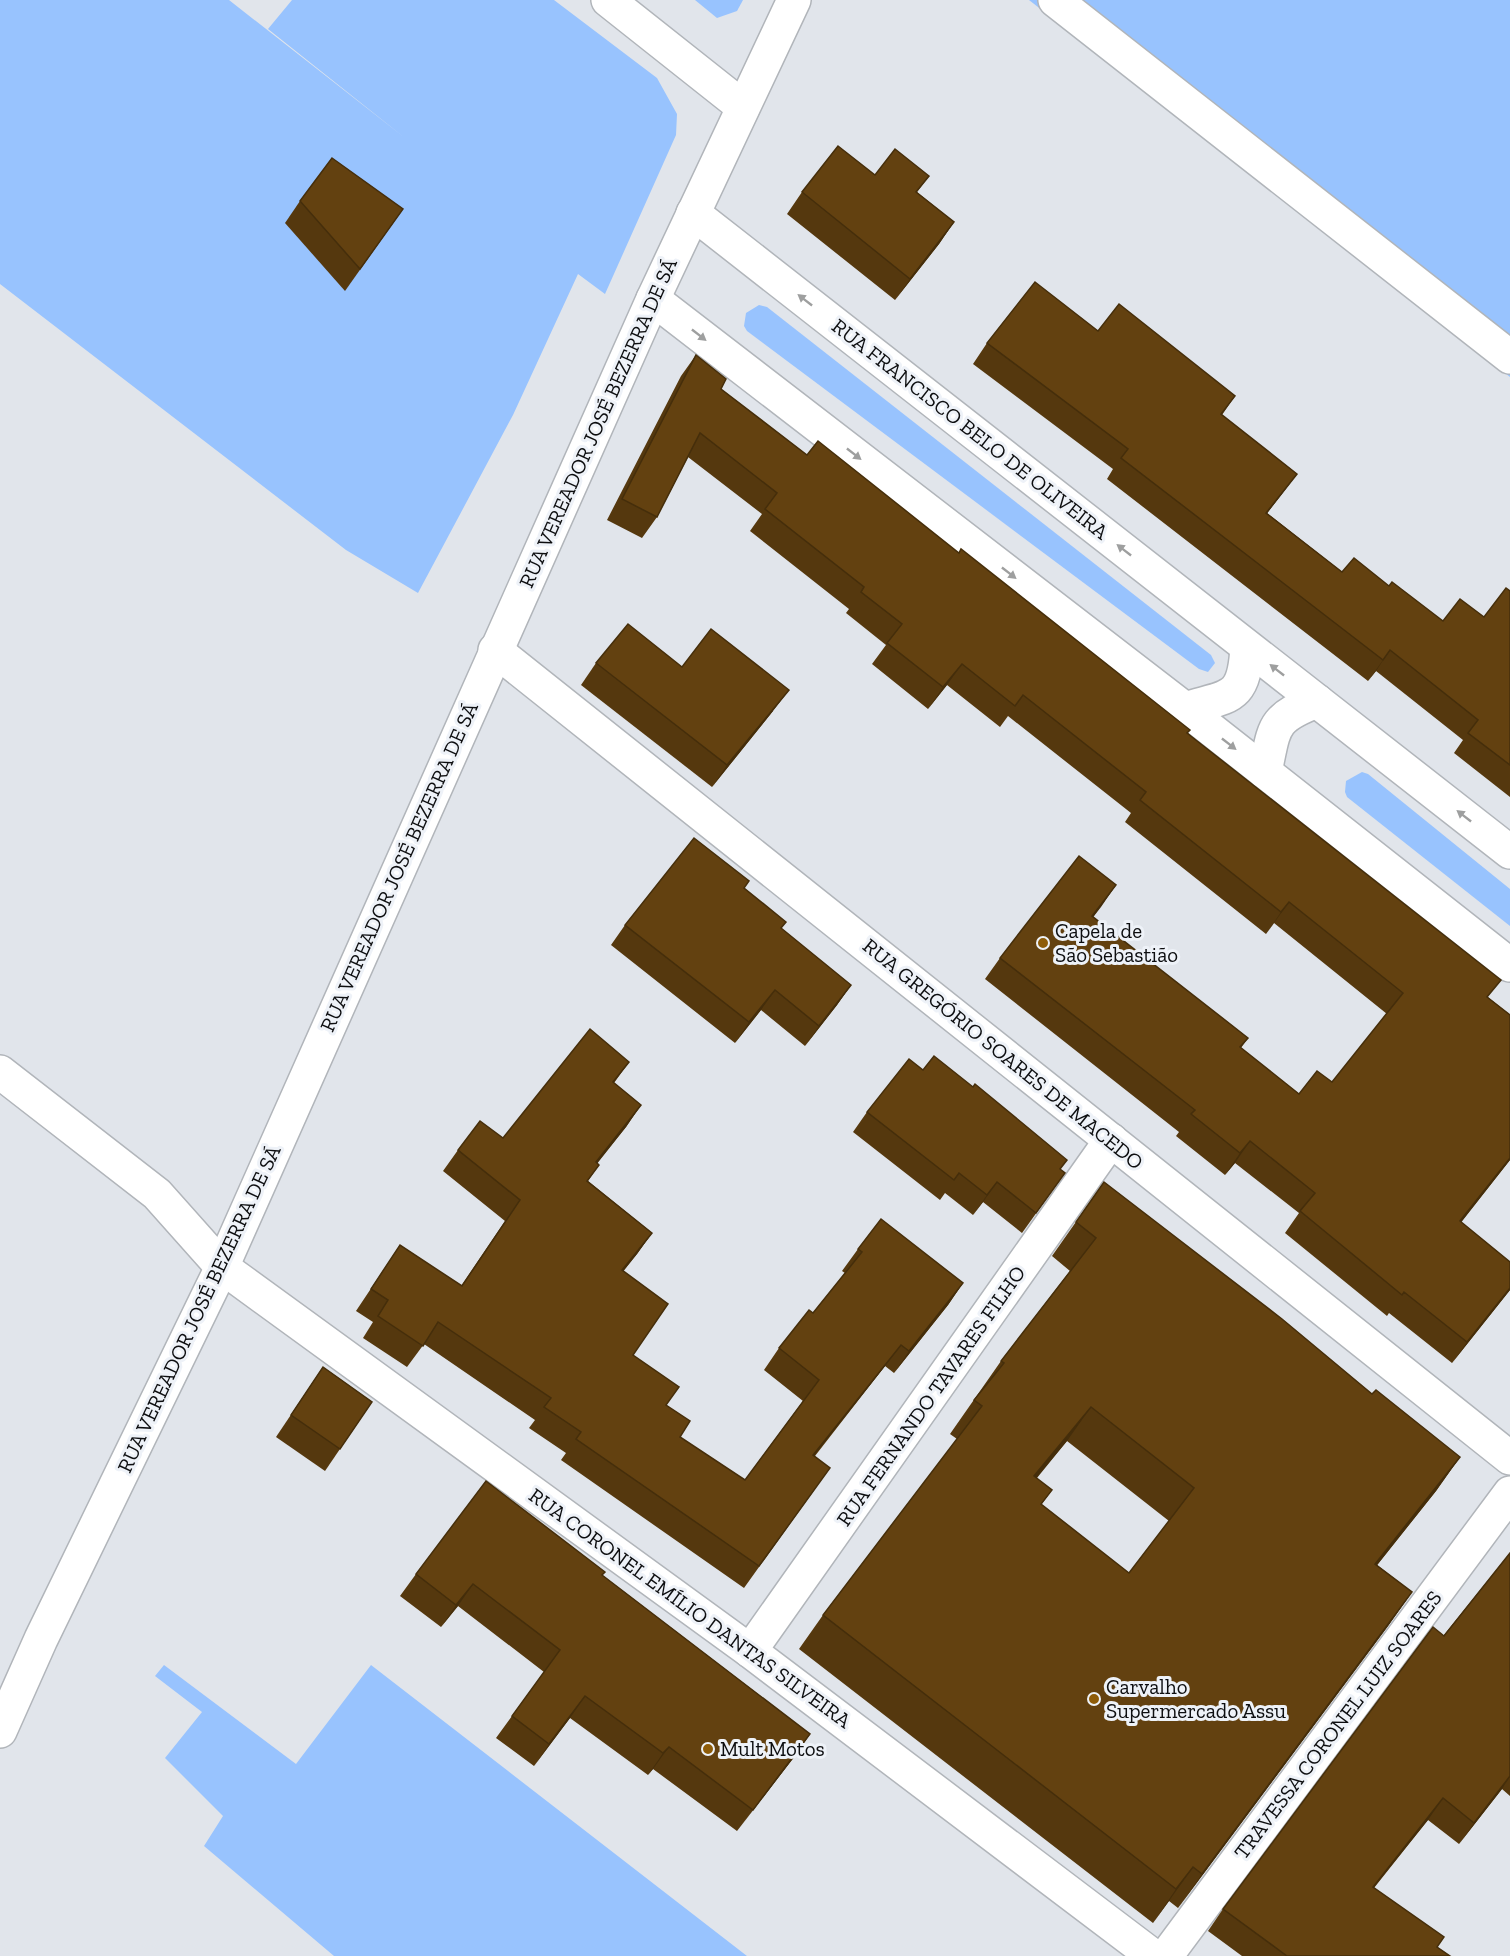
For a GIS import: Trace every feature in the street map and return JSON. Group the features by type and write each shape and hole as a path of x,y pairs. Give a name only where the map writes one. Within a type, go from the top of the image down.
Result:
{"street":[{"path":"608,0 743,107"},
{"name":"RUA VEREADOR JOSÉ BEZERRA DE SÁ","path":"0,1731 41,1640 222,1267 653,299 794,0"},
{"path":"1055,0 1510,357"},
{"name":"RUA FRANCISCO BELO DE OLIVEIRA","path":"693,213 1510,852"},
{"path":"653,299 1185,709 1510,965"},
{"path":"1185,709 1218,701 1235,690 1244,675 1247,647"},
{"name":"RUA GREGÓRIO SOARES DE MACEDO","path":"495,650 1510,1458"},
{"path":"1265,772 1275,729 1290,711 1317,701"},
{"name":"RUA CORONEL EMÍLIO DANTAS SILVEIRA","path":"0,1072 157,1194 222,1267 750,1651 1153,1956"},
{"name":"RUA FERNANDO TAVARES FILHO","path":"750,1651 1111,1140"},
{"name":"TRAVESSA CORONEL LUIZ SOARES","path":"1166,1956 1510,1493"}],"shaded area":[{"path":"0,0 229,0 405,138 268,29 292,0 554,0 657,78 677,114 676,135 605,294 578,274 513,415 418,593 346,550 0,284"},
{"path":"695,0 743,0 737,11 717,18"},
{"path":"1029,0 1510,0 1510,377"},
{"path":"759,305 767,307 1211,655 1215,663 1208,672 1199,669 747,331 744,326 746,313"},
{"path":"1362,772 1368,774 1510,889 1510,926 1347,797 1346,781"},
{"path":"164,1665 296,1764 371,1665 747,1956 334,1956 204,1846 223,1816 165,1758 202,1712 155,1676"}],"building":[{"path":"838,146 875,175 895,149 929,176 916,192 954,222 910,279 802,192"},
{"path":"332,158 403,209 360,269 300,201"},
{"path":"1035,282 1098,331 1119,304 1235,396 1221,414 1297,474 1266,513 1342,572 1354,558 1389,586 1392,582 1443,621 1460,599 1484,617 1506,588 1510,591 1510,765 1468,733 1478,720 1390,650 1383,660 1121,458 1128,449 987,343"},
{"path":"696,355 726,379 721,389 807,455 818,441 959,553 961,549 1190,730 1187,733 1501,980 1487,997 1510,1015 1510,1158 1460,1221 1510,1262 1510,1288 1467,1342 1404,1292 1402,1295 1300,1211 1315,1193 1250,1141 1240,1153 1191,1114 1195,1110 1000,958 1079,856 1116,885 1092,916 1248,1038 1240,1047 1299,1094 1317,1071 1332,1082 1403,993 1289,902 1281,912 1140,800 1146,792 1023,695 1015,706 962,664 943,687 887,643 902,624 861,592 864,587 765,509 777,493 700,433 657,517 622,499"},
{"path":"628,624 682,667 711,629 789,690 727,765 596,663"},
{"path":"694,838 749,881 744,888 786,922 781,928 851,985 819,1026 775,990 749,1022 625,925"},
{"path":"590,1029 629,1062 613,1082 641,1105 596,1162 599,1165 587,1181 652,1233 622,1270 668,1304 633,1355 679,1387 666,1405 690,1421 680,1437 745,1480 819,1380 779,1348 809,1310 813,1313 862,1252 858,1249 881,1219 963,1283 909,1351 901,1345 813,1455 830,1468 759,1566 576,1439 581,1432 544,1407 551,1398 438,1322 423,1346 378,1316 388,1300 371,1289 400,1245 462,1286 520,1200 458,1150 480,1121 503,1138"},
{"path":"934,1056 973,1087 975,1084 1067,1160 1060,1169 1065,1173 1036,1213 997,1182 987,1195 959,1173 954,1180 867,1112 909,1059 923,1070"},
{"path":"1104,1182 1282,1319 1372,1394 1376,1390 1460,1457 1375,1564 1412,1592 1202,1874 1193,1867 1176,1889 823,1615 982,1406 974,1400 1004,1363 1001,1361 1096,1238 1076,1222","holes":["1091,1407 1194,1488 1129,1573 1041,1504 1052,1490 1034,1476"]},
{"path":"323,1367 372,1402 340,1449 291,1415"},
{"path":"486,1481 605,1572 602,1575 810,1734 753,1810 669,1747 663,1753 585,1696 549,1744 512,1716 560,1650 473,1584 456,1605 416,1574"},
{"path":"1510,1553 1510,1776 1474,1823 1443,1798 1373,1887 1444,1937 1437,1947 1450,1956 1287,1956 1223,1909 1433,1627 1444,1636"}],"place":[{"name":"Capela de São Sebastião","path":"1043,943"},
{"name":"Carvalho Supermercado Assu","path":"1094,1699"},
{"name":"Mult Motos","path":"708,1749"}]}
